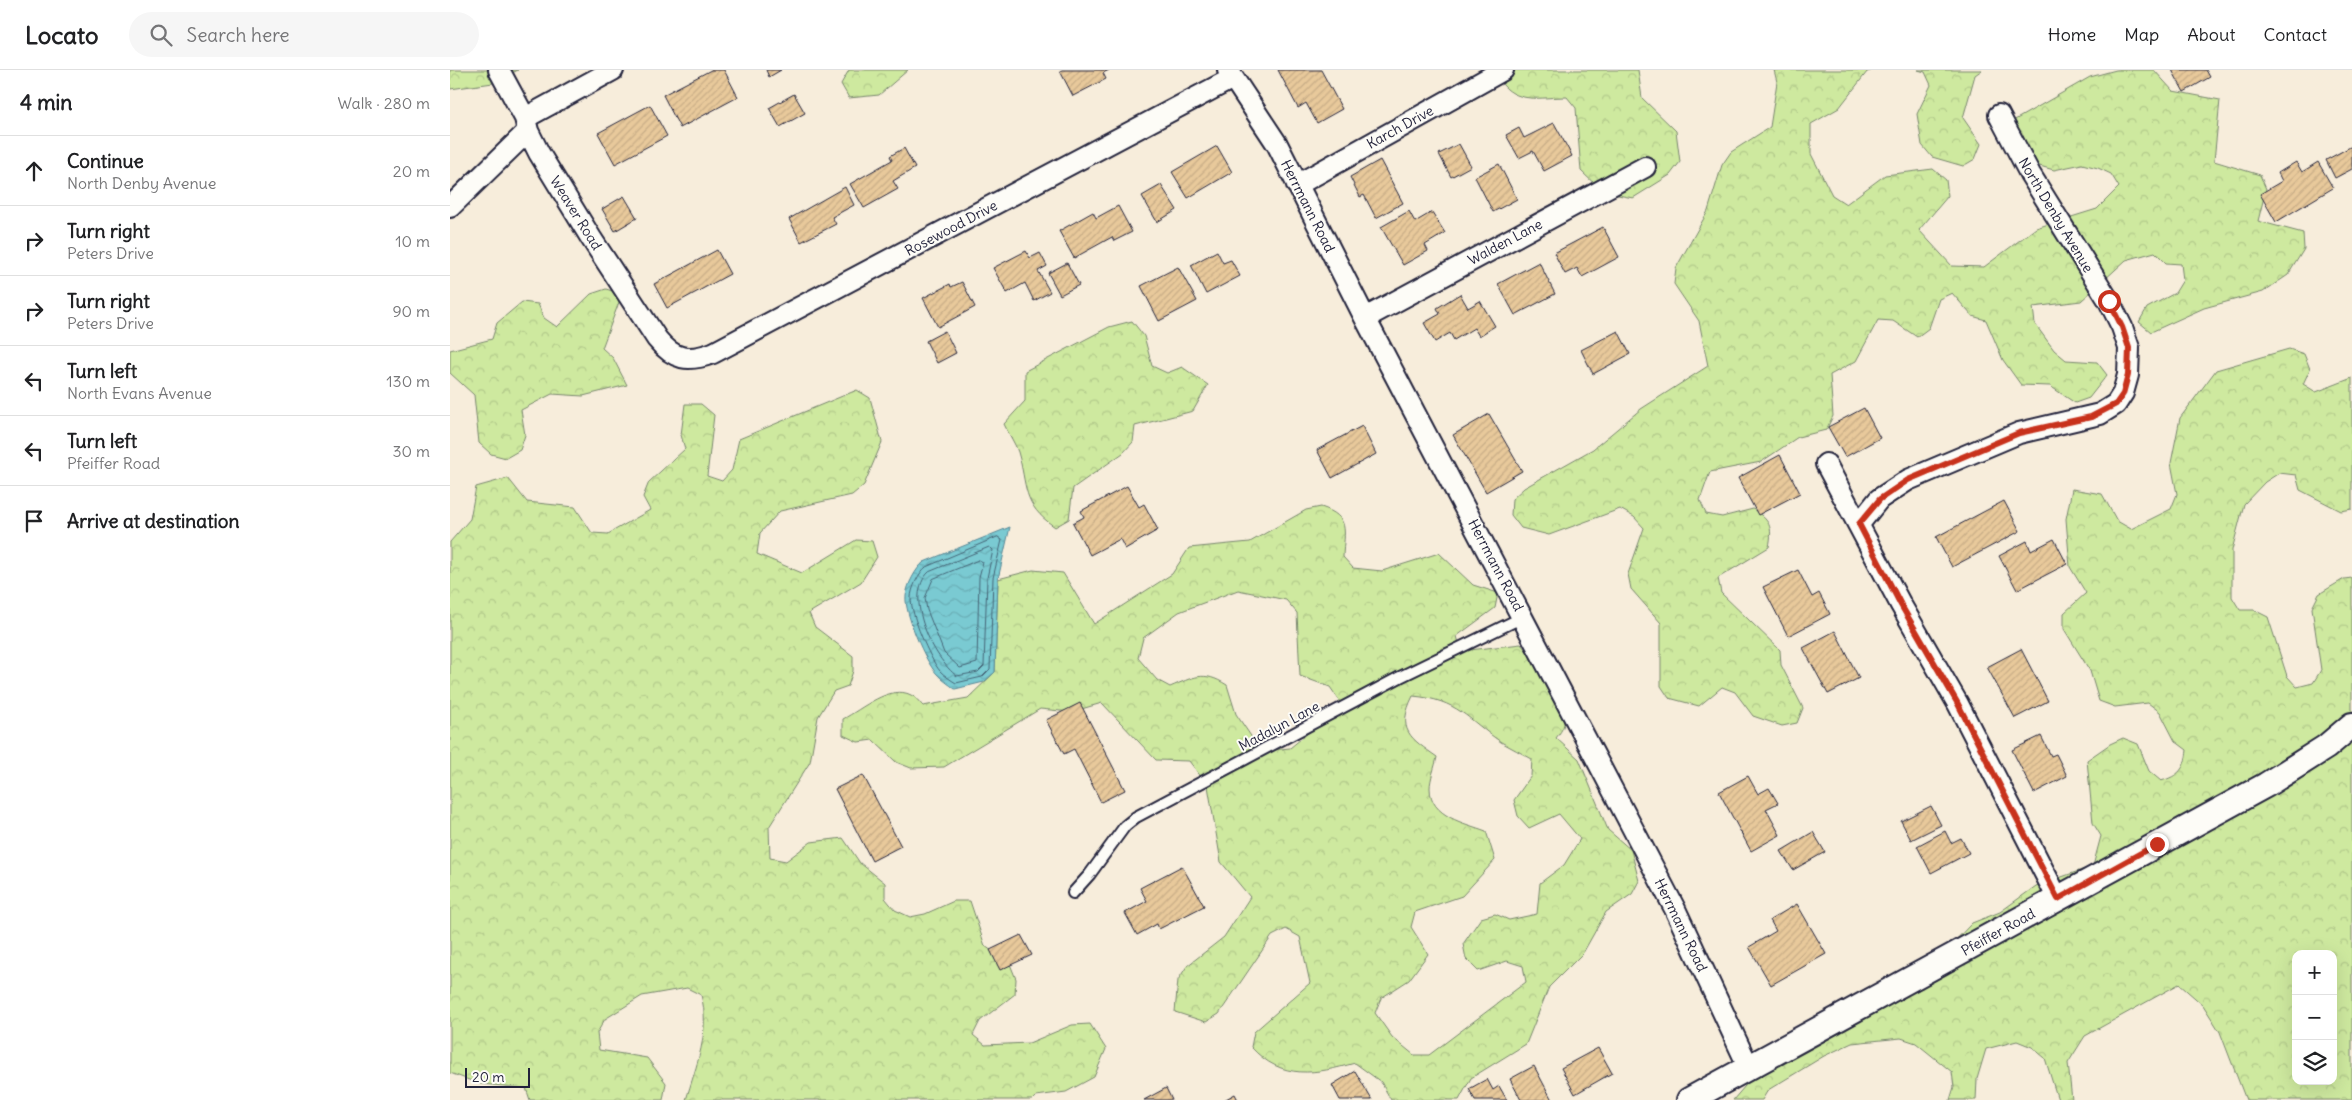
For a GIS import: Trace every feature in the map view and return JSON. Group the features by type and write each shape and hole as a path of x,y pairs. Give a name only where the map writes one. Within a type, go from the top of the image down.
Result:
{"street":[{"name":"Weaver Road","path":"498,70 526,124 591,238 665,350"},
{"path":"450,206 526,124 613,70"},
{"name":"Karch Drive","path":"1297,184 1502,70"},
{"name":"Herrmann Road","path":"1231,74 1266,124 1523,617 1675,909 1749,1068"},
{"name":"Rosewood Drive","path":"665,350 670,354 684,358 713,353 1231,74"},
{"name":"North Denby Avenue","path":"1859,524 1880,499 1908,480 2019,433 2100,414 2116,404 2120,399 2128,371 2129,348 2122,327 2114,310 2030,174 1999,115"},
{"name":"Walden Lane","path":"1366,318 1645,167"},
{"path":"1826,464 1901,605 1962,713 2058,899"},
{"name":"Pfeiffer Road","path":"1689,1100 2291,770 2326,747 2352,725"}],"lane":[{"name":"Madalyn Lane","path":"1073,893 1090,874 1125,826 1136,817 1400,677 1523,617"}],"green space":[{"path":"450,70 518,70 493,83 450,89"},
{"path":"849,70 908,70 879,95 849,98 841,84"},
{"path":"1501,70 1638,70 1642,98 1676,131 1680,162 1670,175 1633,198 1603,192 1581,171 1576,108 1567,97 1529,98 1513,93 1499,80"},
{"path":"1774,70 1873,70 1867,72 1839,108 1811,124 1811,154 1832,195 1846,204 1885,175 1933,169 1946,180 1948,196 1919,230 1952,266 1984,267 2036,228 2097,209 2119,187 2111,174 2098,168 2082,164 2054,170 2025,162 2006,125 2090,77 2116,70 2154,70 2173,91 2220,100 2214,161 2260,175 2266,189 2258,221 2303,233 2304,249 2288,275 2263,292 2204,308 2151,332 2139,322 2147,308 2175,293 2183,280 2181,264 2166,263 2155,252 2126,260 2081,301 2033,307 2035,324 2054,350 2066,360 2097,362 2107,375 2089,398 2075,403 2050,386 2021,385 2003,360 1986,320 1972,316 1952,293 1939,299 1929,328 1917,337 1893,321 1878,320 1856,361 1830,375 1833,416 1826,430 1798,437 1761,462 1710,472 1700,500 1706,514 1722,517 1753,509 1769,525 1771,534 1769,547 1718,578 1721,593 1780,650 1781,665 1803,708 1797,723 1782,726 1753,716 1735,692 1722,687 1699,706 1669,698 1661,686 1661,623 1631,589 1628,574 1644,528 1634,517 1620,509 1549,535 1521,528 1511,515 1512,499 1524,488 1593,449 1641,409 1708,366 1699,321 1674,284 1676,268 1708,211 1722,165 1731,152 1770,127 1777,82"},
{"path":"1918,70 1982,70 1975,75 1963,118 1981,144 1975,159 1963,166 1932,157 1922,145 1917,114 1931,85 1925,72"},
{"path":"606,289 622,294 602,348 613,358 627,385 583,396 552,394 521,410 525,435 520,450 506,458 491,454 479,443 474,395 450,373 450,350 492,339 497,323 522,302 538,304 544,318 557,327 591,294"},
{"path":"1132,321 1144,336 1152,366 1167,373 1182,367 1208,385 1193,411 1135,426 1133,442 1123,453 1073,488 1069,519 1055,527 1044,519 1031,502 1025,485 1018,452 1004,424 1025,401 1025,371 1109,327"},
{"path":"2289,349 2304,354 2310,369 2303,384 2316,392 2352,378 2352,509 2341,511 2300,490 2296,475 2279,473 2265,482 2244,504 2232,550 2232,597 2240,610 2254,610 2268,617 2287,676 2297,687 2313,683 2321,670 2312,608 2319,594 2344,579 2352,578 2352,715 2336,743 2352,743 2352,1100 2246,1100 2220,1032 2203,1005 2179,984 2085,1036 2068,1063 2072,1100 2058,1100 2045,1058 2032,1047 2017,1041 1986,1049 1977,1079 1976,1100 1950,1100 1954,1087 1952,1072 1916,1043 1901,1038 1852,1043 1824,1056 1768,1090 1762,1100 1733,1100 1751,1079 1909,989 1972,923 2000,912 2036,886 2093,866 2101,836 2093,823 2087,760 2110,744 2123,738 2138,744 2149,771 2161,781 2177,774 2183,767 2187,750 2175,741 2160,712 2148,703 2115,707 2099,701 2090,671 2064,629 2064,613 2086,593 2070,567 2066,519 2072,489 2102,494 2117,521 2131,529 2171,509 2177,494 2171,463 2180,418 2216,370"},
{"path":"857,390 870,398 882,442 864,485 852,495 780,511 760,533 757,554 802,573 856,540 872,541 877,557 861,582 809,613 815,627 853,656 853,671 848,686 834,691 818,717 810,762 769,827 770,858 786,861 811,842 843,838 860,863 885,883 885,898 895,910 910,917 925,914 954,901 970,901 985,946 1010,964 1016,979 1015,994 980,1021 973,1035 985,1045 1029,1043 1072,1025 1090,1024 1106,1049 1094,1077 1066,1092 1036,1096 1032,1100 686,1100 701,1048 704,1022 704,1008 701,995 687,988 642,996 605,1019 597,1033 599,1050 647,1058 666,1083 663,1100 530,1100 526,1088 480,1084 450,1073 450,542 470,519 476,487 508,478 527,502 575,507 592,533 608,534 650,510 643,497 649,482 685,449 681,435 685,404 701,404 714,415 707,476 722,481 732,470 739,439"},
{"path":"1321,507 1337,515 1344,526 1343,557 1353,568 1382,571 1439,553 1473,585 1498,593 1495,608 1457,636 1461,651 1521,644 1548,682 1564,715 1562,730 1556,738 1579,759 1608,830 1631,850 1639,881 1632,894 1606,912 1583,953 1549,987 1526,1044 1471,1078 1459,1100 1391,1100 1381,1082 1355,1063 1313,1072 1287,1070 1263,1058 1251,1047 1254,1032 1310,983 1300,937 1286,929 1272,936 1219,1014 1206,1022 1175,1012 1178,980 1187,966 1224,937 1250,897 1221,862 1208,786 1189,761 1156,760 1102,703 1071,712 1040,709 944,767 911,768 896,762 873,740 858,742 843,735 843,719 885,695 903,692 916,698 923,706 968,698 995,672 998,579 1033,570 1063,573 1094,624 1172,574 1189,548 1250,542 1306,510","holes":["1238,590 1286,600 1297,613 1300,676 1330,687 1339,700 1338,715 1313,729 1290,748 1261,751 1236,714 1227,685 1219,680 1205,676 1192,678 1170,687 1157,680 1138,658 1143,638 1179,612","1413,696 1428,698 1452,706 1501,742 1532,759 1531,776 1514,800 1518,816 1529,828 1559,814 1580,839 1564,865 1540,883 1537,914 1509,920 1495,914 1481,918 1463,944 1466,959 1478,971 1507,961 1523,966 1526,982 1429,1055 1414,1055 1392,1037 1375,1013 1381,998 1409,980 1428,954 1411,927 1415,912 1462,896 1495,860 1486,831 1459,822 1436,806 1432,798 1430,784 1437,757 1413,738 1408,732 1406,725 1408,708"]}],"water":[{"path":"1010,527 998,579 995,672 984,682 955,689 932,668 921,648 908,613 906,596 908,587 915,572 924,562"}],"building":[{"path":"711,70 724,70 738,97 680,128 663,95"},
{"path":"766,70 781,70 769,77"},
{"path":"1109,70 1103,73 1106,79 1073,96 1060,71"},
{"path":"1278,70 1321,70 1342,109 1317,123 1306,103 1298,108"},
{"path":"2172,70 2206,70 2210,77 2184,92"},
{"path":"794,94 805,113 780,127 769,108"},
{"path":"650,105 667,136 615,164 598,133"},
{"path":"1554,123 1572,156 1544,171 1533,151 1519,158 1506,135 1519,128 1524,138"},
{"path":"1459,144 1471,166 1451,177 1439,154"},
{"path":"1217,146 1232,172 1188,198 1172,172"},
{"path":"2352,146 2352,169 2335,178 2326,160"},
{"path":"904,148 915,168 893,181 898,189 864,208 850,184 892,160 890,156"},
{"path":"1380,160 1403,203 1376,218 1364,195 1360,197 1350,177"},
{"path":"2296,162 2302,172 2318,162 2333,188 2276,222 2260,194 2282,181 2278,173"},
{"path":"1499,164 1517,199 1493,212 1475,177"},
{"path":"1161,185 1177,210 1157,222 1142,196"},
{"path":"845,187 854,205 832,217 836,224 801,242 789,219"},
{"path":"624,196 637,218 615,231 602,209"},
{"path":"1118,206 1132,232 1114,241 1112,237 1074,258 1059,231 1093,212 1096,218"},
{"path":"1409,211 1415,222 1432,212 1445,233 1425,245 1428,251 1403,265 1381,227"},
{"path":"1603,227 1619,257 1582,277 1577,268 1565,274 1554,253"},
{"path":"717,250 730,274 667,308 654,284"},
{"path":"1026,251 1030,258 1040,253 1047,266 1038,271 1050,292 1034,301 1025,283 1007,293 993,268"},
{"path":"1217,251 1223,263 1231,260 1240,276 1206,294 1191,265"},
{"path":"1539,262 1555,294 1515,315 1498,284"},
{"path":"1067,263 1079,285 1060,295 1048,273"},
{"path":"1178,267 1197,301 1159,321 1141,286"},
{"path":"962,282 975,307 938,327 923,298 950,284 951,287"},
{"path":"1460,294 1468,308 1480,301 1495,326 1479,336 1474,328 1454,340 1450,333 1435,342 1424,323 1440,314 1437,308"},
{"path":"945,331 956,353 937,363 926,341"},
{"path":"1618,331 1630,354 1593,374 1581,350"},
{"path":"1864,408 1880,438 1845,457 1828,427"},
{"path":"1489,414 1522,471 1486,492 1453,435"},
{"path":"1362,426 1376,454 1332,478 1317,450"},
{"path":"1780,455 1800,493 1758,515 1738,478"},
{"path":"1127,486 1139,507 1144,504 1158,530 1125,549 1120,539 1090,555 1073,523 1084,517 1081,511"},
{"path":"2004,501 2020,531 1952,567 1936,537"},
{"path":"2054,539 2067,564 2017,590 1999,556 2027,541 2031,551"},
{"path":"1798,570 1812,597 1819,593 1830,614 1788,636 1763,587"},
{"path":"1835,631 1859,678 1828,694 1803,648"},
{"path":"2021,649 2048,701 2015,718 1987,667"},
{"path":"1080,703 1125,790 1101,802 1074,749 1064,754 1046,720"},
{"path":"2041,736 2051,756 2056,754 2067,776 2034,793 2012,750"},
{"path":"863,775 901,846 872,861 835,789"},
{"path":"1748,776 1758,794 1769,788 1778,803 1766,809 1780,835 1751,851 1719,792"},
{"path":"1931,806 1941,825 1911,840 1901,821"},
{"path":"1945,831 1951,843 1961,838 1969,853 1931,873 1917,846"},
{"path":"1813,832 1825,852 1793,870 1781,851"},
{"path":"1182,866 1204,906 1159,929 1157,924 1137,935 1125,913 1147,901 1140,888"},
{"path":"1797,904 1826,954 1771,985 1749,947 1776,931 1770,920"},
{"path":"1021,935 1032,955 1000,970 990,950"},
{"path":"1598,1048 1612,1073 1575,1094 1561,1068"},
{"path":"1534,1066 1552,1100 1521,1100 1510,1079"},
{"path":"1355,1071 1372,1100 1340,1100 1332,1085"},
{"path":"1487,1079 1493,1090 1499,1086 1507,1100 1475,1100 1469,1089"},
{"path":"1166,1088 1172,1100 1144,1100"},
{"path":"1235,1094 1238,1100 1224,1100"}],"route":[{"path":"2109,301 2122,327 2129,348 2128,375 2123,394 2116,404 2091,417 2019,433 1908,480 1892,489 1880,499 1859,524 1901,605 1958,704 2058,899 2157,844"}]}
